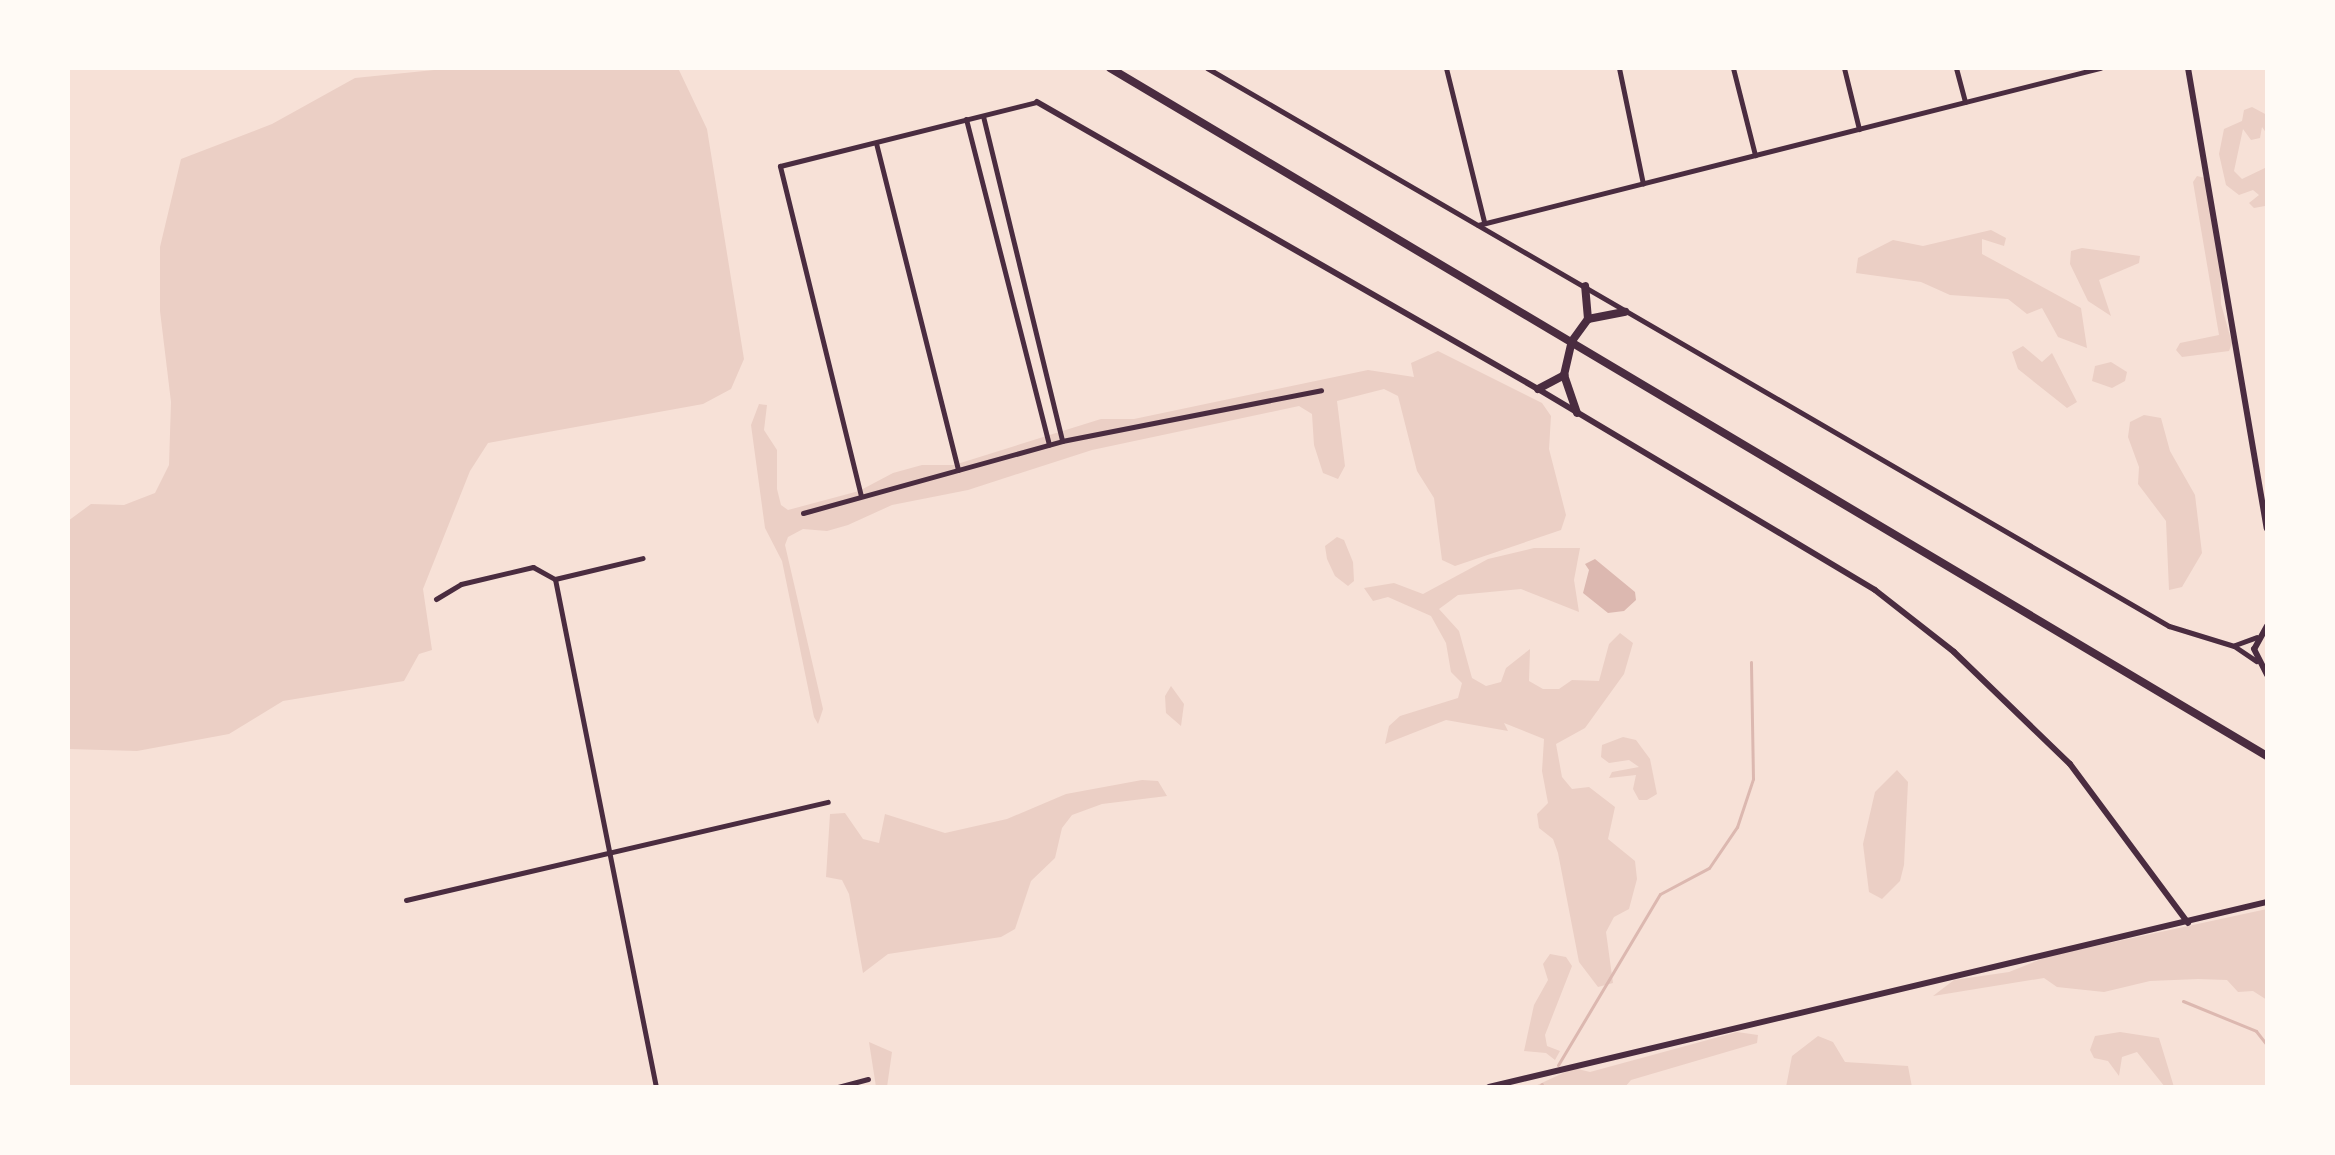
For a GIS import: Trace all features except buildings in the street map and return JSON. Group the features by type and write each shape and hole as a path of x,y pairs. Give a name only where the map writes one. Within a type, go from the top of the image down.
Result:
{"highway":[{"path":"1110,68 2267,756"},
{"path":"1577,413 1564,375 1572,341 1588,319 1585,286"},
{"path":"1588,319 1625,312"},
{"path":"1538,389 1564,375"}],"street":[{"path":"1207,68 1481,223 1625,312 2169,626 2234,646 2256,661 2267,675"},
{"path":"1446,68 1481,223"},
{"path":"1619,68 1643,184"},
{"path":"1733,68 1755,155"},
{"path":"1844,68 1859,129"},
{"path":"1956,68 1965,102"},
{"path":"1481,223 1965,102 2073,71 2100,68"},
{"path":"2188,68 2267,528"},
{"path":"861,496 780,166 1037,102 1818,552 1929,631 2070,764 2188,923"},
{"path":"983,115 1062,441"},
{"path":"966,119 1049,445"},
{"path":"876,143 958,470"},
{"path":"803,513 1062,441 1321,390"},
{"path":"436,599 461,584 533,567 555,579 643,558"},
{"path":"555,579 656,1087"},
{"path":"2234,646 2257,637 2267,626"},
{"path":"2256,661 2257,637"},
{"path":"406,900 828,802"},
{"path":"1489,1087 2004,962 2188,923 2267,902"},
{"path":"838,1087 868,1079"}],"shaded area":[{"path":"454,68 678,68 707,129 744,359 731,389 703,404 488,443 470,471 423,589 432,650 419,654 404,681 283,701 229,734 137,751 68,749 68,521 91,504 124,505 155,493 169,465 171,402 160,311 160,247 181,159 272,124 355,78"},
{"path":"2252,107 2267,115 2267,134 2262,127 2260,138 2251,140 2243,129 2234,171 2242,179 2267,167 2265,206 2254,208 2249,203 2259,195 2253,190 2239,195 2226,185 2219,154 2224,129 2242,121 2244,110"},
{"path":"2197,176 2205,178 2220,260 2221,304 2232,343 2229,351 2182,357 2176,350 2180,343 2219,335 2193,182"},
{"path":"1991,230 2006,238 2004,246 1982,239 1982,254 2081,308 2087,348 2058,337 2042,308 2027,314 2008,299 1950,295 1921,282 1856,273 1858,258 1893,240 1923,246"},
{"path":"2082,248 2140,256 2139,263 2099,280 2111,316 2088,301 2070,264 2071,251"},
{"path":"2023,346 2042,362 2052,353 2077,402 2067,408 2018,369 2012,352"},
{"path":"1438,351 1542,403 1551,416 1549,449 1566,515 1561,530 1455,566 1442,560 1434,498 1417,471 1398,396 1384,389 1337,401 1345,466 1338,479 1323,473 1314,445 1312,414 1299,406 1092,450 968,490 892,505 848,525 827,531 803,529 788,537 785,545 823,709 818,724 782,561 765,528 751,425 759,404 767,405 764,430 777,450 777,489 781,505 788,510 859,491 893,473 922,465 954,465 1101,419 1134,419 1368,370 1414,377 1411,363"},
{"path":"2111,362 2127,372 2125,381 2112,388 2092,381 2095,366"},
{"path":"2144,415 2161,418 2170,451 2195,495 2202,553 2182,587 2169,590 2166,521 2138,484 2139,467 2128,437 2130,422"},
{"path":"1337,537 1344,540 1353,562 1354,581 1348,586 1335,576 1327,559 1325,546"},
{"path":"1534,548 1580,548 1574,580 1579,612 1521,589 1458,595 1439,609 1459,631 1472,678 1486,686 1501,682 1506,668 1530,649 1529,681 1543,689 1559,689 1572,680 1599,681 1609,644 1620,633 1633,643 1624,674 1585,728 1556,744 1562,777 1572,789 1589,787 1615,807 1608,839 1635,861 1637,879 1629,909 1614,917 1606,932 1613,983 1598,987 1579,962 1553,839 1539,828 1537,814 1548,803 1542,771 1544,739 1504,723 1508,731 1446,720 1385,744 1389,726 1400,716 1458,698 1462,683 1451,672 1446,643 1431,616 1388,597 1373,601 1364,588 1394,583 1423,594 1488,559"},
{"path":"1595,559 1635,592 1636,600 1624,611 1608,613 1583,593 1589,570 1585,564"},
{"path":"1171,686 1184,704 1181,726 1166,713 1165,696"},
{"path":"1623,737 1636,740 1650,759 1657,794 1647,800 1639,800 1633,789 1636,775 1609,778 1612,772 1639,767 1629,760 1609,763 1601,757 1602,745"},
{"path":"1897,770 1908,782 1904,865 1900,881 1882,899 1869,892 1863,844 1875,792"},
{"path":"1142,780 1158,781 1167,796 1102,804 1072,815 1062,828 1055,858 1031,881 1015,929 1001,937 888,954 863,973 849,894 842,880 826,877 830,814 845,813 863,839 879,843 885,814 945,833 1007,819 1066,794"},
{"path":"2267,909 2267,1000 2253,991 2238,992 2227,980 2198,979 2150,981 2104,992 2057,987 2044,978 1933,996 1954,980 2009,972 2049,956"},
{"path":"1550,954 1566,957 1572,966 1545,1035 1547,1046 1560,1051 1555,1060 1546,1053 1524,1051 1534,1005 1548,980 1543,964"},
{"path":"1737,1032 1758,1035 1757,1043 1631,1080 1625,1087 1533,1087 1574,1068 1590,1072"},
{"path":"2120,1032 2159,1038 2174,1087 2165,1087 2137,1052 2122,1057 2119,1076 2108,1061 2094,1058 2090,1050 2095,1036"},
{"path":"1818,1036 1833,1042 1845,1062 1908,1066 1912,1087 1786,1087 1792,1056"},
{"path":"869,1042 892,1052 887,1087 876,1087"}],"waterway":[{"path":"1558,1065 1660,894 1709,868 1737,827 1753,779 1751,662"},
{"path":"2183,1001 2256,1031 2267,1045"},
{"path":"1539,1087 1542,1084"}]}
